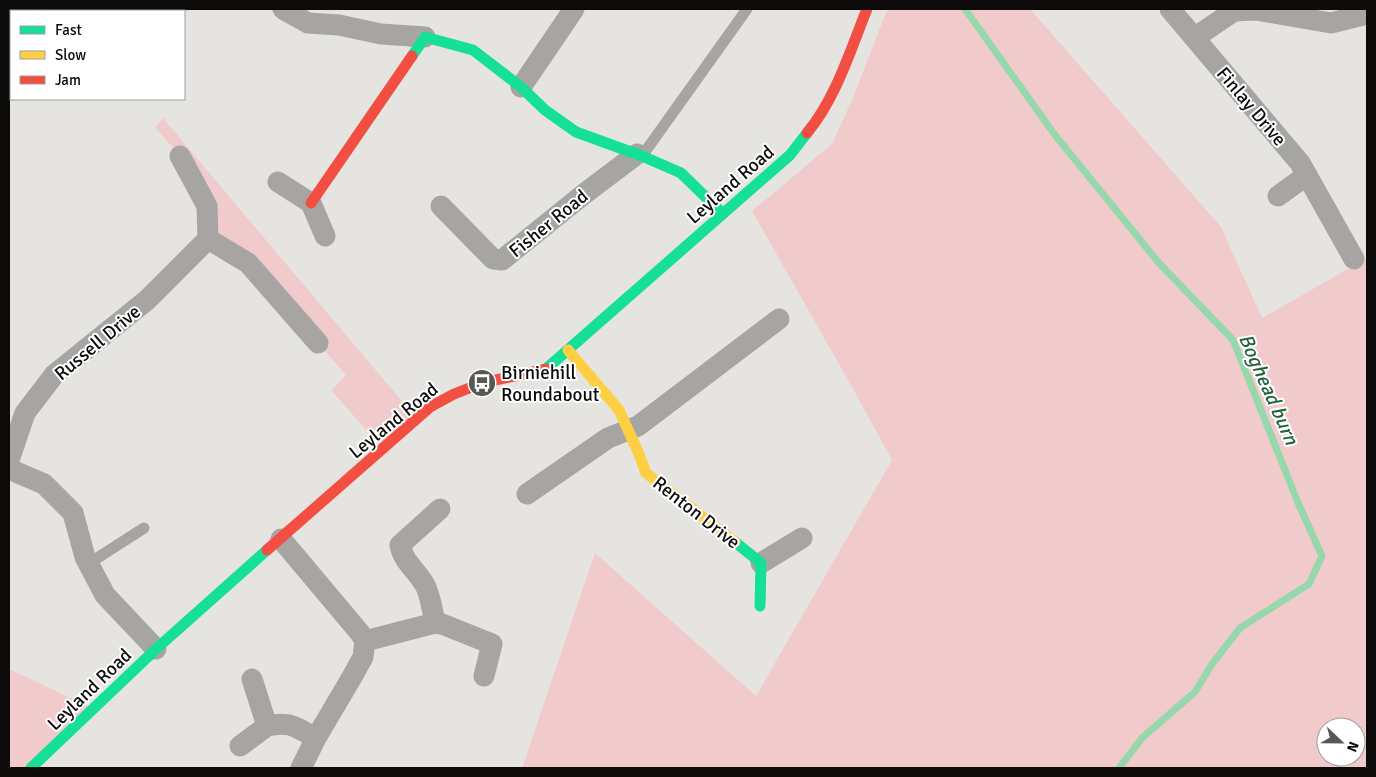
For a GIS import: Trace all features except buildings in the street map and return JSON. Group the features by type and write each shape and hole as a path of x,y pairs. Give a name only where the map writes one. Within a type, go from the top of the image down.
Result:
{"street":[{"path":"283,9 308,23 339,25 381,34 425,37 473,50 521,87 545,110 576,132 681,173 723,214"},
{"path":"521,87 574,9"},
{"name":"Leyland Road","path":"31,768 156,649 430,407 454,394 482,383 546,369 790,156 819,119 831,97 867,9"},
{"name":"Finlay Drive","path":"1170,9 1300,163 1354,259"},
{"path":"1194,38 1234,12 1256,10 1331,23 1367,14"},
{"path":"311,203 425,37"},
{"name":"Fisher Road","path":"441,206 493,260 502,260 584,194 639,155"},
{"path":"180,156 206,206 208,239 248,263 318,343"},
{"path":"1278,196 1307,175"},
{"path":"278,182 311,203 325,236"},
{"name":"Russell Drive","path":"9,460 25,412 54,375 147,300 208,239"},
{"path":"527,494 608,438 638,426 779,320"},
{"name":"Renton Drive","path":"568,350 619,410 646,473 761,563"},
{"path":"9,469 44,484 73,513 74,539 105,595 156,649"},
{"path":"436,623 424,583 410,567 401,552 400,545 440,509"},
{"path":"760,606 761,563 802,538"},
{"path":"281,539 365,641 363,657 316,738 301,768"},
{"path":"365,641 436,623 442,624 492,644 484,676"},
{"path":"252,679 267,726"},
{"path":"240,746 267,726 278,724 291,725 316,738"}],"lane":[{"path":"639,155 747,9"},
{"path":"88,564 144,528"}],"shaded area":[{"path":"9,9 74,9 10,10 9,88"},
{"path":"888,9 1030,9 1221,227 1262,318 1367,258 1367,768 522,768 595,553 756,696 892,460 752,211 832,144 852,100"},
{"path":"163,118 417,419 382,448 331,390 346,375 318,343 208,239 180,156 155,127"},
{"path":"9,669 94,709 31,768 9,768"}],"waterway":[{"name":"Boghead burn","path":"965,9 1055,135 1159,263 1233,340 1299,505 1322,556 1309,584 1240,628 1212,664 1195,692 1143,737 1119,768"}],"traffic: fast":[{"path":"412,56 425,37 473,50 521,87 545,110 576,132 642,156 681,173 723,214"},
{"path":"546,369 790,155 807,133"},
{"path":"735,542 761,563 760,606"},
{"path":"31,768 156,649 267,550"}],"traffic: slow":[{"path":"568,350 619,410 646,473 735,542"}],"traffic: jam":[{"path":"807,133 826,105 834,89 867,9"},
{"path":"311,203 412,56"},
{"path":"267,550 430,407 454,394 482,383 546,369"}],"place":[{"name":"Birniehill Roundabout","path":"482,383"}]}
